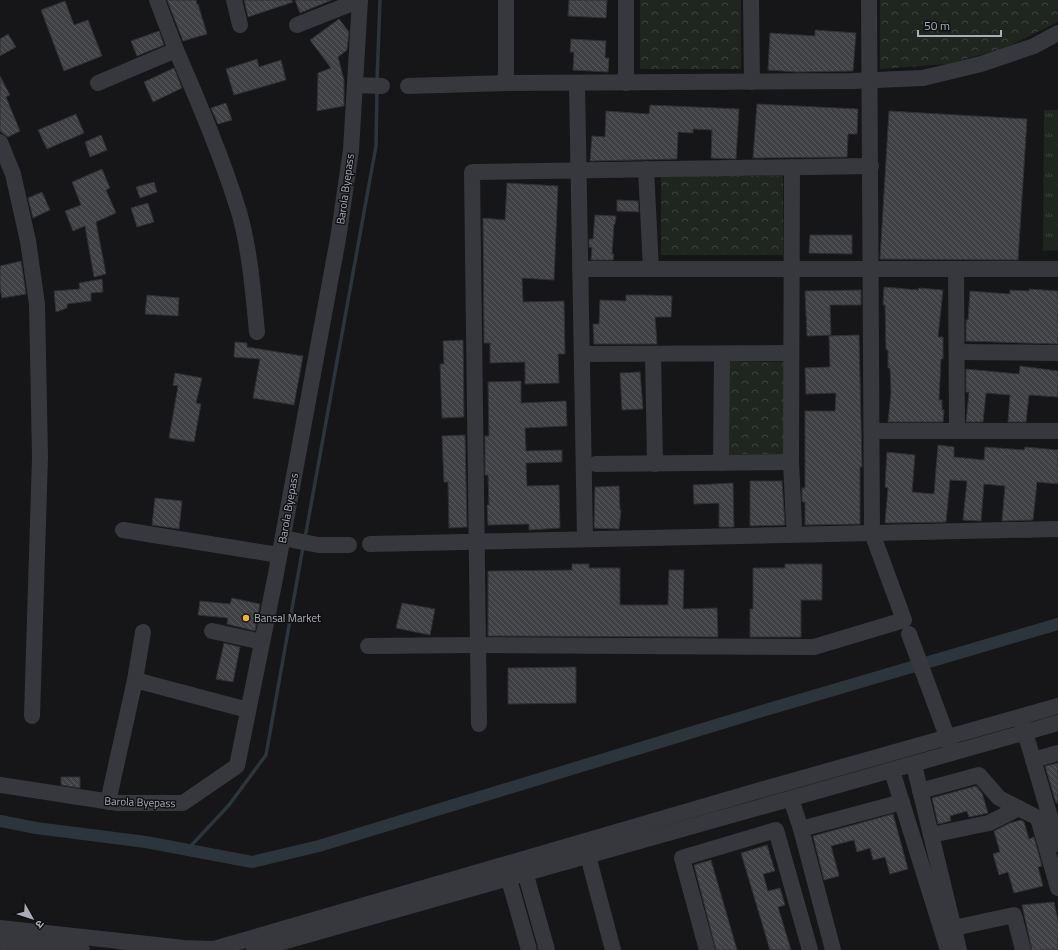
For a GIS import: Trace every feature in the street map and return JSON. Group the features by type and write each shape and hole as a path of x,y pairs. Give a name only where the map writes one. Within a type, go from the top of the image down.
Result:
{"street":[{"path":"157,0 205,119 239,212 250,267 257,332"},
{"path":"234,0 240,25"},
{"path":"297,25 360,0"},
{"name":"Barola Byepass","path":"0,785 118,803 183,803 237,766 279,555 287,538 338,239 351,150 360,0"},
{"path":"506,0 506,83"},
{"path":"626,0 626,83"},
{"path":"751,0 752,82"},
{"path":"368,646 478,645 814,647 904,620 872,533 872,269 869,0"},
{"path":"408,86 506,83 752,82 923,78 981,64 1034,46 1058,33"},
{"path":"98,83 176,50"},
{"path":"577,83 585,539"},
{"path":"355,84 382,86"},
{"path":"0,142 13,174 28,241 37,304 40,457 32,716"},
{"path":"479,724 472,172 870,166"},
{"path":"792,167 791,462 794,524"},
{"path":"646,169 651,269"},
{"path":"580,269 1058,269"},
{"path":"956,269 957,431"},
{"path":"957,352 1058,353"},
{"path":"582,354 791,353"},
{"path":"653,354 655,464"},
{"path":"721,463 722,354"},
{"path":"872,431 1058,431"},
{"path":"596,464 791,462"},
{"path":"370,544 1058,529"},
{"path":"123,530 279,555"},
{"path":"287,538 318,545 349,545"},
{"path":"212,631 262,642"},
{"path":"108,802 135,680 143,632"},
{"path":"909,634 954,753"},
{"path":"135,680 248,710"},
{"path":"254,950 948,737 1058,706"},
{"path":"1021,717 1033,760 1054,819 1058,844"},
{"path":"523,867 588,856 1058,723"},
{"path":"1033,760 1058,753"},
{"path":"914,764 959,950"},
{"path":"892,771 948,950"},
{"path":"920,792 979,775 999,798 1038,818 1058,888"},
{"path":"791,799 801,829 833,950"},
{"path":"801,829 902,802"},
{"path":"931,835 990,824 1019,808"},
{"path":"732,816 738,842"},
{"path":"711,822 718,848"},
{"path":"708,950 682,858 776,830 810,950"},
{"path":"588,856 613,950"},
{"path":"523,867 547,950"},
{"path":"0,928 184,948 214,949 506,872"},
{"path":"506,872 529,950"},
{"path":"954,928 1014,914 1023,950"},
{"path":"0,941 6,943 82,950"}],"green space":[{"path":"640,0 741,0 741,69 640,69"},
{"path":"880,0 1058,0 1058,22 1005,48 947,64 880,69"},
{"path":"1044,110 1058,110 1058,250 1043,251"},
{"path":"661,176 783,176 783,255 661,255"},
{"path":"729,362 785,362 785,454 728,454"}],"building":[{"path":"167,0 196,0 207,34 183,41"},
{"path":"244,0 292,0 293,2 248,17"},
{"path":"295,0 332,0 300,13"},
{"path":"569,0 607,0 606,18 568,16"},
{"path":"65,1 74,25 88,20 102,56 64,71 41,10"},
{"path":"339,19 349,32 347,50 338,57 344,80 344,106 317,111 318,73 331,68 310,40"},
{"path":"815,30 856,33 853,71 797,72 768,70 770,33 815,36"},
{"path":"159,31 164,45 137,56 131,41"},
{"path":"8,34 16,47 0,56 0,39"},
{"path":"571,39 606,41 605,58 609,58 608,72 573,70 574,52 570,52"},
{"path":"257,59 259,67 281,60 286,80 234,95 226,69"},
{"path":"174,68 182,88 153,102 144,82"},
{"path":"0,76 10,95 6,97 20,131 8,137 0,131"},
{"path":"226,103 232,120 218,124 211,108"},
{"path":"757,104 858,109 857,134 848,134 847,157 753,158"},
{"path":"650,105 739,109 736,159 711,158 712,130 693,129 693,133 678,132 677,159 590,161 592,136 605,137 606,111 649,114"},
{"path":"889,111 1027,119 1018,260 880,259"},
{"path":"76,114 84,133 47,149 38,130"},
{"path":"101,135 107,150 90,157 85,142"},
{"path":"102,169 110,188 106,190 116,213 96,222 106,274 94,277 85,226 73,231 65,211 81,205 72,182"},
{"path":"154,182 157,192 140,198 136,187"},
{"path":"507,183 558,186 554,280 522,278 523,302 564,301 565,354 558,354 559,383 525,384 525,362 490,363 490,343 484,343 483,218 505,220"},
{"path":"42,192 50,210 33,218 28,198"},
{"path":"617,200 638,201 639,212 617,211"},
{"path":"148,203 154,222 137,227 131,208"},
{"path":"595,215 616,216 614,224 613,260 591,260 592,248 589,247 589,239 593,239"},
{"path":"810,235 852,235 852,254 809,253"},
{"path":"21,261 26,294 2,298 0,287 0,266"},
{"path":"102,279 103,292 91,293 91,301 67,304 67,308 56,312 54,291 80,289 79,283"},
{"path":"884,287 918,290 919,288 943,290 938,337 943,337 943,359 941,359 939,400 942,400 942,410 944,410 943,422 888,422 891,393 890,368 888,368 888,350 886,350 885,305 883,305"},
{"path":"1029,289 1058,291 1058,344 966,341 966,320 968,320 970,291 1010,294 1010,290 1029,291"},
{"path":"861,290 861,305 830,305 831,335 807,336 805,291"},
{"path":"147,295 179,298 178,316 145,314"},
{"path":"626,295 672,296 671,317 655,317 657,344 594,344 593,324 599,324 600,300 626,301"},
{"path":"859,335 862,467 860,467 860,524 805,525 805,502 802,502 802,488 805,488 805,411 835,411 836,393 806,394 805,368 830,367 829,336"},
{"path":"463,340 464,417 442,418 440,364 444,364 443,341"},
{"path":"235,342 247,343 247,347 303,356 294,405 253,398 260,359 234,357"},
{"path":"1020,366 1058,371 1058,397 1029,395 1026,422 1008,422 1010,395 986,393 983,422 966,422 969,392 966,392 966,369 1019,374"},
{"path":"640,372 643,409 622,410 620,373"},
{"path":"175,373 202,378 196,403 201,404 194,442 169,438 178,386 173,385"},
{"path":"521,381 521,403 566,401 567,426 525,428 526,451 562,450 562,462 526,463 527,486 559,485 560,528 529,530 529,524 488,525 488,475 485,475 485,436 489,436 488,382"},
{"path":"465,435 467,527 449,528 448,482 444,482 442,436"},
{"path":"938,445 954,447 954,457 984,460 985,447 1024,450 1025,447 1058,450 1058,484 1037,482 1033,520 1002,521 1005,486 984,484 981,521 963,520 967,481 950,480 946,522 885,523 888,488 885,487 887,452 915,455 912,492 934,494"},
{"path":"750,481 782,481 785,525 750,526"},
{"path":"733,483 734,527 719,527 719,503 694,504 693,485"},
{"path":"619,486 621,510 619,529 594,528 595,487"},
{"path":"155,498 182,501 179,529 152,525"},
{"path":"572,564 589,564 589,568 620,568 620,605 668,605 669,570 684,570 683,609 717,608 718,637 488,636 488,571 572,570"},
{"path":"785,564 822,564 822,600 801,600 801,637 750,637 750,609 753,609 753,568 785,568"},
{"name":"Bansal Market","path":"232,598 260,604 255,631 227,624 228,618 198,615 200,601 230,604"},
{"path":"402,603 435,609 430,635 396,628"},
{"path":"224,643 240,647 233,682 216,679"},
{"path":"576,667 576,703 508,704 508,668"},
{"path":"1058,763 1058,803 1056,803 1045,766"},
{"path":"61,777 80,777 80,788 61,785"},
{"path":"976,786 982,793 988,813 969,817 967,811 950,816 951,821 938,824 932,798"},
{"path":"893,814 908,869 890,874 885,857 873,860 870,848 857,852 854,840 831,846 839,876 824,880 813,836"},
{"path":"1021,820 1024,822 1029,839 1034,837 1042,866 1038,867 1043,886 1014,893 1008,872 999,875 993,854 1000,852 994,831 1010,823"},
{"path":"767,845 775,871 763,874 768,891 780,888 785,905 778,907 791,950 770,950 741,853"},
{"path":"711,860 737,950 716,950 694,865"},
{"path":"1054,902 1058,920 1058,950 1032,950 1022,905"}],"waterway":[{"path":"377,81 380,0"},
{"path":"305,538 376,146 377,89"},
{"path":"188,849 229,805 266,755 303,547"},
{"path":"0,821 36,828 146,842 252,862 319,846 762,711 1058,624"}],"place":[{"name":"Bansal Market","path":"246,618"}]}
